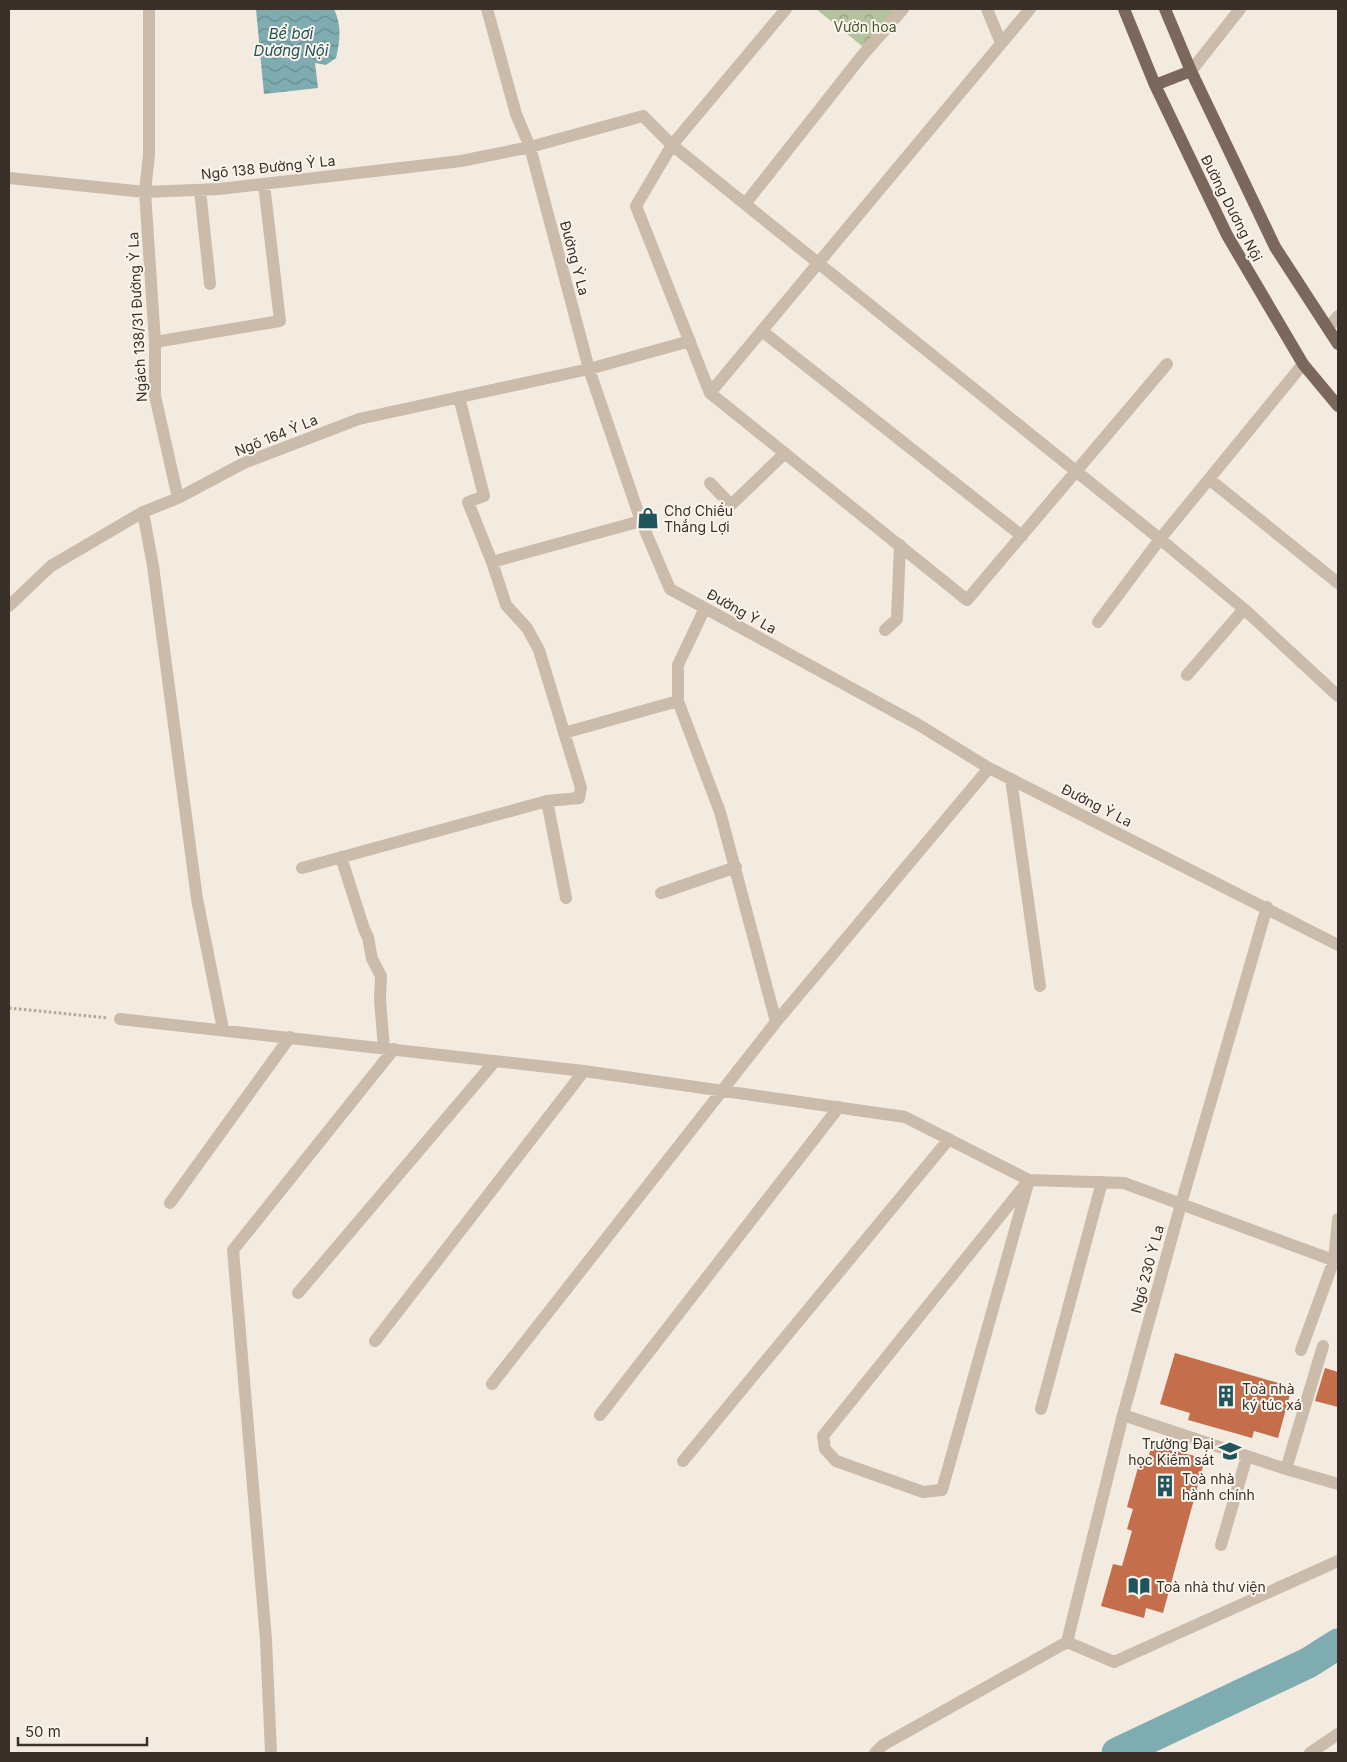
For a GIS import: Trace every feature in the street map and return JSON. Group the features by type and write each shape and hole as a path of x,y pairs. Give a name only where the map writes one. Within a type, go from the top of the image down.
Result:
{"main road":[{"name":"Đường Dương Nội","path":"1124,9 1155,85 1227,235 1303,364 1338,406"},
{"name":"Đường Dương Nội","path":"1165,9 1191,71 1275,247 1338,344"},
{"path":"1155,85 1191,71"}],"street":[{"name":"Ngách 138/31 Đường Ỷ La","path":"149,9 149,154 145,192 155,342 155,396 178,498"},
{"name":"Đường Ỷ La","path":"486,9 516,114 530,147 589,369 641,521 670,589 919,725 989,768 1267,907 1338,945"},
{"path":"786,9 672,145 636,206 710,393 967,600 1168,364"},
{"path":"745,204 861,57 903,9"},
{"path":"987,9 1001,43"},
{"path":"710,393 1030,9"},
{"path":"1191,71 1240,9"},
{"name":"Ngõ 138 Đường Ỷ La","path":"9,178 145,192 200,190 264,184 461,161 530,147 643,116 672,145"},
{"path":"672,145 1160,539 1244,609 1338,696"},
{"path":"155,342 280,321 264,184"},
{"path":"200,190 210,284"},
{"path":"1328,328 1338,316"},
{"path":"762,330 1022,536"},
{"name":"Ngõ 164 Ỷ La","path":"9,606 51,566 143,512 178,498 244,463 359,418 589,369 690,341"},
{"path":"1098,622 1160,539 1303,364"},
{"path":"302,868 547,801 578,798 581,793 540,650 527,628 506,604 492,562 468,502 484,496 459,397"},
{"path":"710,482 731,505 785,453"},
{"path":"1209,478 1338,583"},
{"path":"143,512 153,566 197,899 222,1029"},
{"path":"492,562 641,521"},
{"path":"885,630 897,619 900,545"},
{"path":"705,608 678,665 678,701 720,812 736,866 776,1022"},
{"path":"1187,675 1244,609"},
{"path":"564,733 678,701"},
{"path":"492,1384 721,1090 989,768"},
{"path":"1011,778 1040,986"},
{"path":"547,801 566,898"},
{"path":"271,1753 266,1640 233,1250 389,1048 380,1000 381,976 372,959 368,937 341,857"},
{"path":"661,893 736,866"},
{"name":"Ngõ 230 Ỷ La","path":"1067,1642 1123,1415 1180,1204 1267,907"},
{"path":"120,1019 290,1036 584,1071 905,1117 1029,1180 1124,1183 1336,1261"},
{"path":"170,1203 290,1036"},
{"path":"298,1293 495,1061"},
{"path":"375,1341 584,1071"},
{"path":"600,1415 838,1107"},
{"path":"683,1461 949,1139"},
{"path":"1029,1180 942,1490 923,1492 836,1461 825,1450 823,1436 1029,1180"},
{"path":"1041,1409 1102,1182"},
{"path":"1301,1350 1336,1261 1338,1218"},
{"path":"1286,1469 1322,1346"},
{"path":"1123,1415 1286,1469 1338,1484"},
{"path":"1221,1544 1246,1456"},
{"path":"876,1753 883,1745 1067,1642 1114,1662 1338,1561"},
{"path":"1310,1753 1338,1734"}],"path":[{"path":"9,1008 120,1019"}],"green space":[{"name":"Vườn hoa","path":"816,9 902,9 867,50"}],"water":[{"name":"Bể bơi Dương Nội","path":"256,9 334,9 339,27 336,58 326,65 315,63 318,88 264,94"}],"building":[{"name":"Toà nhà ký túc xá","path":"1175,1353 1292,1387 1278,1438 1254,1431 1252,1438 1188,1420 1190,1413 1160,1404"},
{"path":"1325,1368 1338,1372 1338,1407 1315,1401"},
{"path":"1152,1444 1205,1459 1163,1613 1146,1608 1144,1618 1101,1606 1113,1564 1122,1566 1132,1531 1127,1529 1133,1509 1127,1507 1139,1464 1146,1466"}],"waterway":[{"path":"1117,1753 1308,1663 1338,1644"}],"place":[{"name":"Chợ Chiều Thắng Lợi","path":"648,518"},
{"name":"Toà nhà ký túc xá","path":"1226,1396"},
{"name":"Trường Đại học Kiểm sát","path":"1230,1451"},
{"name":"Toà nhà hành chính","path":"1165,1486"},
{"name":"Toà nhà thư viện","path":"1139,1586"}]}
